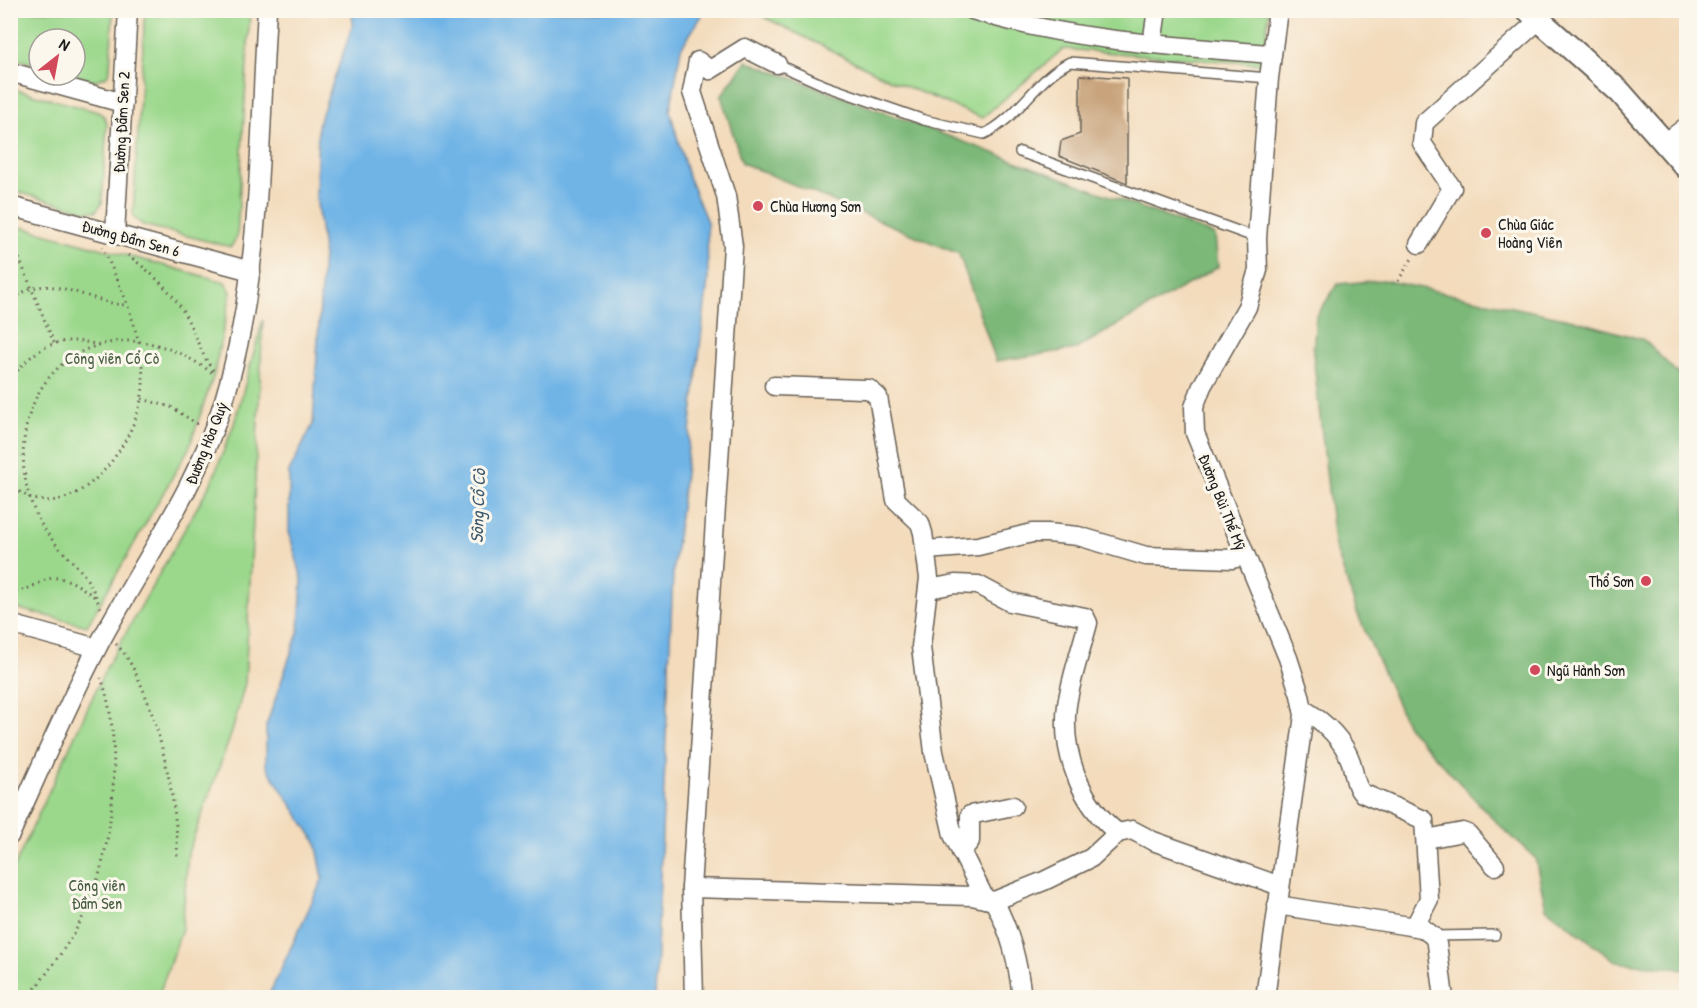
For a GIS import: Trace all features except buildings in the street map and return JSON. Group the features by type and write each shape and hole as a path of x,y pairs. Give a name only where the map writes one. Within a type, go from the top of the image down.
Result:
{"street":[{"name":"Đường Đầm Sen 2","path":"107,238 123,103 128,10"},
{"name":"Đường Hòa Quý","path":"10,835 97,648 184,496 204,456 237,356 251,271 267,10"},
{"path":"972,10 1005,15 1105,41 1272,54"},
{"path":"1152,44 1157,10"},
{"name":"Đường Bùi Thế Mỹ","path":"1265,998 1303,709 1288,658 1195,433 1194,407 1202,386 1247,307 1258,270 1257,238 1269,78 1278,10"},
{"path":"1419,244 1452,188 1422,143 1424,123 1534,16 1620,92 1686,166"},
{"path":"694,998 692,888 732,246 726,196 692,92 698,61 710,70 745,48 777,64"},
{"path":"10,72 123,103"},
{"path":"1665,143 1686,127"},
{"name":"Đường Đầm Sen 6","path":"10,206 107,238 251,271"},
{"path":"774,386 862,388 876,393 896,500 920,522 926,550 929,589 922,629 923,680 933,752 947,814 961,852 1008,927 1018,962 1022,998"},
{"path":"926,550 978,546 1032,533 1048,532 1085,537 1146,556 1232,560 1244,556"},
{"path":"929,589 956,584 978,585 1010,602 1085,617 1088,623 1067,705 1066,742 1083,792 1097,812 1118,833"},
{"path":"10,624 97,648"},
{"path":"1303,709 1317,717 1341,744 1349,758 1358,789 1369,798 1420,816 1426,826 1425,873 1429,899 1415,926"},
{"path":"961,852 970,841 970,815 1013,806"},
{"path":"692,888 972,896 989,900 1091,858 1118,833 1132,830 1153,841 1280,886"},
{"path":"1426,839 1463,832 1468,834 1495,866"},
{"path":"1277,905 1415,926 1433,936 1439,950 1444,998"}],"lane":[{"path":"777,64 826,86 924,120 984,134 1004,120 1049,76 1070,63 1269,78"},
{"path":"1020,152 1257,238"},
{"path":"1433,936 1495,935"}],"path":[{"path":"10,236 54,343"},
{"path":"11,484 19,492 31,498 52,499 67,496 85,488 98,478 121,450 138,417 143,379 137,341 107,238"},
{"path":"10,380 33,355 54,343 70,339 98,345 137,341 174,350 218,377 200,352 188,322 172,296 123,252"},
{"path":"1398,281 1411,262"},
{"path":"10,304 20,294 32,289 56,286 98,301 128,305"},
{"path":"98,345 62,365 44,386 29,413 23,456 31,498 44,528 87,575 102,613"},
{"path":"142,399 171,406 202,427"},
{"path":"10,591 22,591 47,579 60,578 74,583 98,600"},
{"path":"115,642 123,650 146,696 165,754 177,857"},
{"path":"28,998 86,911 101,872 112,815 113,747 104,686 99,674"}],"green space":[{"path":"10,11 113,11 110,69 107,76 94,81 87,79 87,27 27,27 27,62 11,58"},
{"path":"145,11 250,11 237,237 231,247 143,225 133,217"},
{"path":"752,11 1269,11 1263,64 1063,49 982,118 893,81"},
{"path":"746,61 1215,235 1218,267 1076,349 996,361 959,254 742,163 721,96"},
{"path":"10,88 98,112 104,116 107,123 102,203 96,211 86,211 11,190"},
{"name":"Công viên Cổ Cò","path":"22,227 225,282 231,292 214,374 189,448 87,626 11,607 10,239 16,229"},
{"name":"Ngũ Hành Sơn","path":"1383,280 1574,320 1644,340 1686,382 1686,965 1684,969 1617,962 1546,908 1535,858 1495,821 1407,726 1358,615 1334,543 1313,353 1316,316 1338,284"},
{"name":"Công viên Đầm Sen","path":"263,320 245,683 232,732 188,853 182,929 158,997 11,997 11,874 106,668 212,481 234,424"}],"water":[{"name":"Sông Cổ Cò","path":"352,11 705,11 681,48 670,111 688,176 707,222 708,280 673,574 655,997 268,997 323,878 316,842 266,766 266,726 299,630 302,579 289,532 289,472 313,424 323,252 316,195 318,125 353,25"}],"place":[{"name":"Chùa Hương Sơn","path":"758,206"},
{"name":"Chùa Giác Hoàng Viên","path":"1486,233"},
{"name":"Thổ Sơn","path":"1646,581"},
{"name":"Ngũ Hành Sơn","path":"1535,670"}]}
